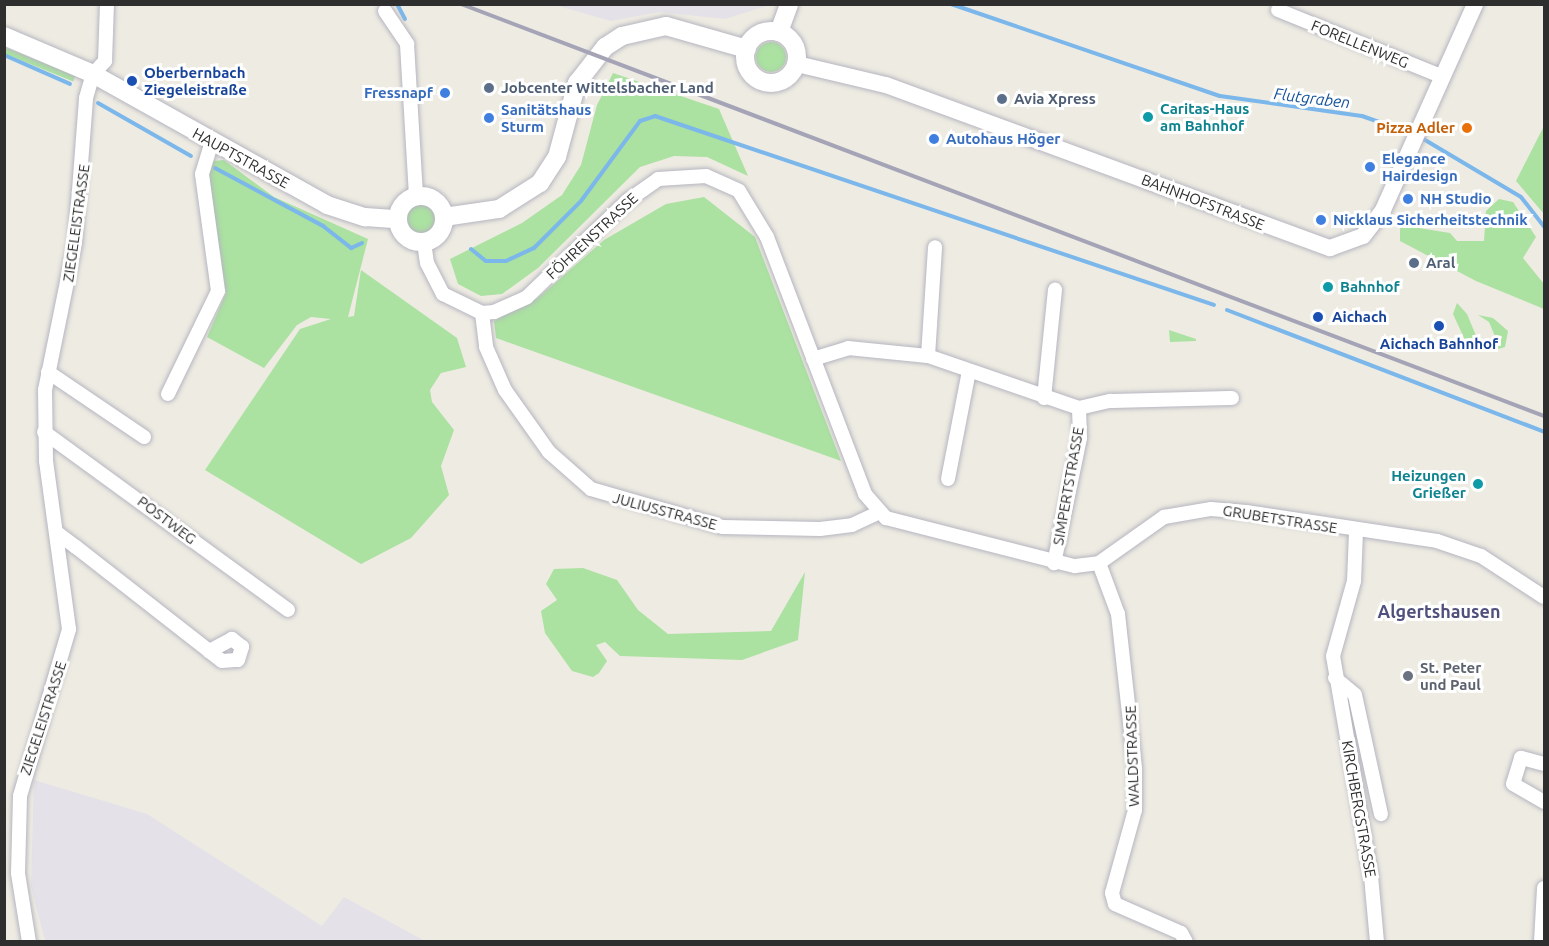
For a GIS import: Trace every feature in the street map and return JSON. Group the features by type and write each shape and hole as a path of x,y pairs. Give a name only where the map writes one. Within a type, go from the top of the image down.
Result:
{"main road":[{"path":"779,32 789,4"},
{"path":"444,217 499,209 540,183 557,157 578,83 605,47 622,36 666,26 747,49"},
{"path":"779,32 796,47 797,64 787,79 761,82 748,70 747,49 760,33 779,32"},
{"name":"HAUPTSTRASSE","path":"4,36 93,74 327,205 365,217 397,219"},
{"path":"416,196 432,198 444,217 440,232 424,242 407,238 397,219 403,204 416,196"}],"street":[{"path":"93,74 105,61 107,4"},
{"name":"BAHNHOFSTRASSE","path":"797,64 886,85 1330,248 1354,242 1371,228 1475,4"},
{"name":"FORELLENWEG","path":"1278,10 1443,77"},
{"path":"385,11 407,44 416,196"},
{"name":"ZIEGELEISTRASSE","path":"29,942 18,873 20,796 69,638 44,432 48,372 76,236 86,98 93,74"},
{"path":"168,394 218,291 202,174 212,142"},
{"name":"FÖHRENSTRASSE","path":"482,313 511,307 527,297 627,201 658,179 706,176 739,190 767,237 865,494 878,513"},
{"path":"424,242 427,263 443,294 482,313"},
{"path":"928,356 935,247"},
{"path":"1044,398 1055,290"},
{"name":"JULIUSSTRASSE","path":"482,313 486,347 505,390 549,452 591,489 723,527 820,529 852,525 878,513"},
{"name":"SIMPERTSTRASSE","path":"813,359 848,348 928,356 1044,398 1079,408 1110,401 1232,398"},
{"path":"948,479 969,371"},
{"path":"48,372 144,437"},
{"name":"SIMPERTSTRASSE","path":"1054,563 1080,438 1079,408"},
{"name":"POSTWEG","path":"44,432 288,610"},
{"name":"GRUBETSTRASSE","path":"1100,563 1145,527 1185,512 1239,511 1356,532 1397,532 1451,546 1516,574 1545,597"},
{"path":"878,513 1054,563 1100,563"},
{"path":"56,532 209,651"},
{"name":"KIRCHBERGSTRASSE","path":"1356,532 1352,589 1334,639 1335,678 1371,876 1377,942"},
{"name":"WALDSTRASSE","path":"1100,563 1119,614 1135,769 1135,810 1112,893 1115,903 1181,933 1186,942"},
{"name":"KIRCHBERGSTRASSE","path":"1335,678 1355,695 1381,814"},
{"path":"1545,764 1521,758 1513,784 1545,802"},
{"path":"1541,942 1545,888"}],"shaded area":[{"path":"555,5 770,5 725,19 659,12 611,21"},
{"path":"34,780 147,814 322,926 344,897 425,941 45,941 31,886"}],"green space":[{"path":"771,42 782,46 786,57 782,68 771,72 760,68 756,57 760,46"},
{"path":"4,47 75,76 73,81 4,53"},
{"path":"613,73 719,109 748,176 707,157 674,156 640,167 538,268 502,294 481,296 458,284 450,259 522,223 562,195 581,165 597,105"},
{"path":"1544,126 1544,214 1516,181"},
{"path":"224,160 274,197 368,239 348,317 354,316 361,270 457,338 466,367 441,373 430,390 432,402 454,430 441,466 449,495 411,538 361,564 205,470 300,329 331,319 311,317 297,325 264,368 207,337 226,293 208,171 213,161"},
{"path":"704,197 755,237 841,461 496,338 494,321 538,298 604,240 666,204"},
{"path":"1499,199 1513,202 1536,237 1523,258 1544,284 1544,309 1476,281 1400,241 1400,225 1450,233 1457,241 1484,241 1486,211"},
{"path":"421,202 433,207 438,219 433,231 421,236 409,231 404,219 409,207"},
{"path":"1457,303 1467,314 1482,350 1465,340 1453,314"},
{"path":"1478,315 1493,318 1508,331 1505,347 1495,350 1490,346 1499,346 1489,322"},
{"path":"1169,330 1196,339 1196,341 1170,342"},
{"path":"583,568 617,580 638,610 668,634 771,631 805,572 798,640 742,660 620,656 605,642 596,645 607,661 599,673 593,677 572,671 545,633 541,611 557,600 546,584 554,569"}],"waterway":[{"path":"397,4 405,19"},
{"name":"Flutgraben","path":"951,4 1220,96 1362,116 1413,134"},
{"path":"4,55 70,84"},
{"path":"98,103 191,156"},
{"path":"471,249 486,261 506,261 534,248 581,201 640,121 655,116 1214,305"},
{"name":"Flutgraben","path":"1420,137 1521,197 1544,226"},
{"path":"215,168 323,226 351,248 362,243"},
{"path":"1227,310 1544,432"}],"railway":[{"path":"461,4 1544,416"}],"place":[{"name":"Oberbernbach Ziegeleistraße","path":"132,81"},
{"name":"Jobcenter Wittelsbacher Land","path":"489,88"},
{"name":"Fressnapf","path":"445,93"},
{"name":"Avia Xpress","path":"1002,99"},
{"name":"Caritas-Haus am Bahnhof","path":"1148,117"},
{"name":"Sanitätshaus Sturm","path":"489,118"},
{"name":"Pizza Adler","path":"1467,128"},
{"name":"Autohaus Höger","path":"934,139"},
{"name":"Elegance Hairdesign","path":"1370,167"},
{"name":"NH Studio","path":"1408,199"},
{"name":"Nicklaus Sicherheitstechnik","path":"1321,220"},
{"name":"Aral","path":"1414,263"},
{"name":"Bahnhof","path":"1328,287"},
{"name":"Aichach","path":"1318,317"},
{"name":"Aichach Bahnhof","path":"1439,326"},
{"name":"Heizungen Grießer","path":"1478,484"},
{"name":"St. Peter und Paul","path":"1408,676"}],"district":[{"name":"Algertshausen","path":"1439,611"}]}
